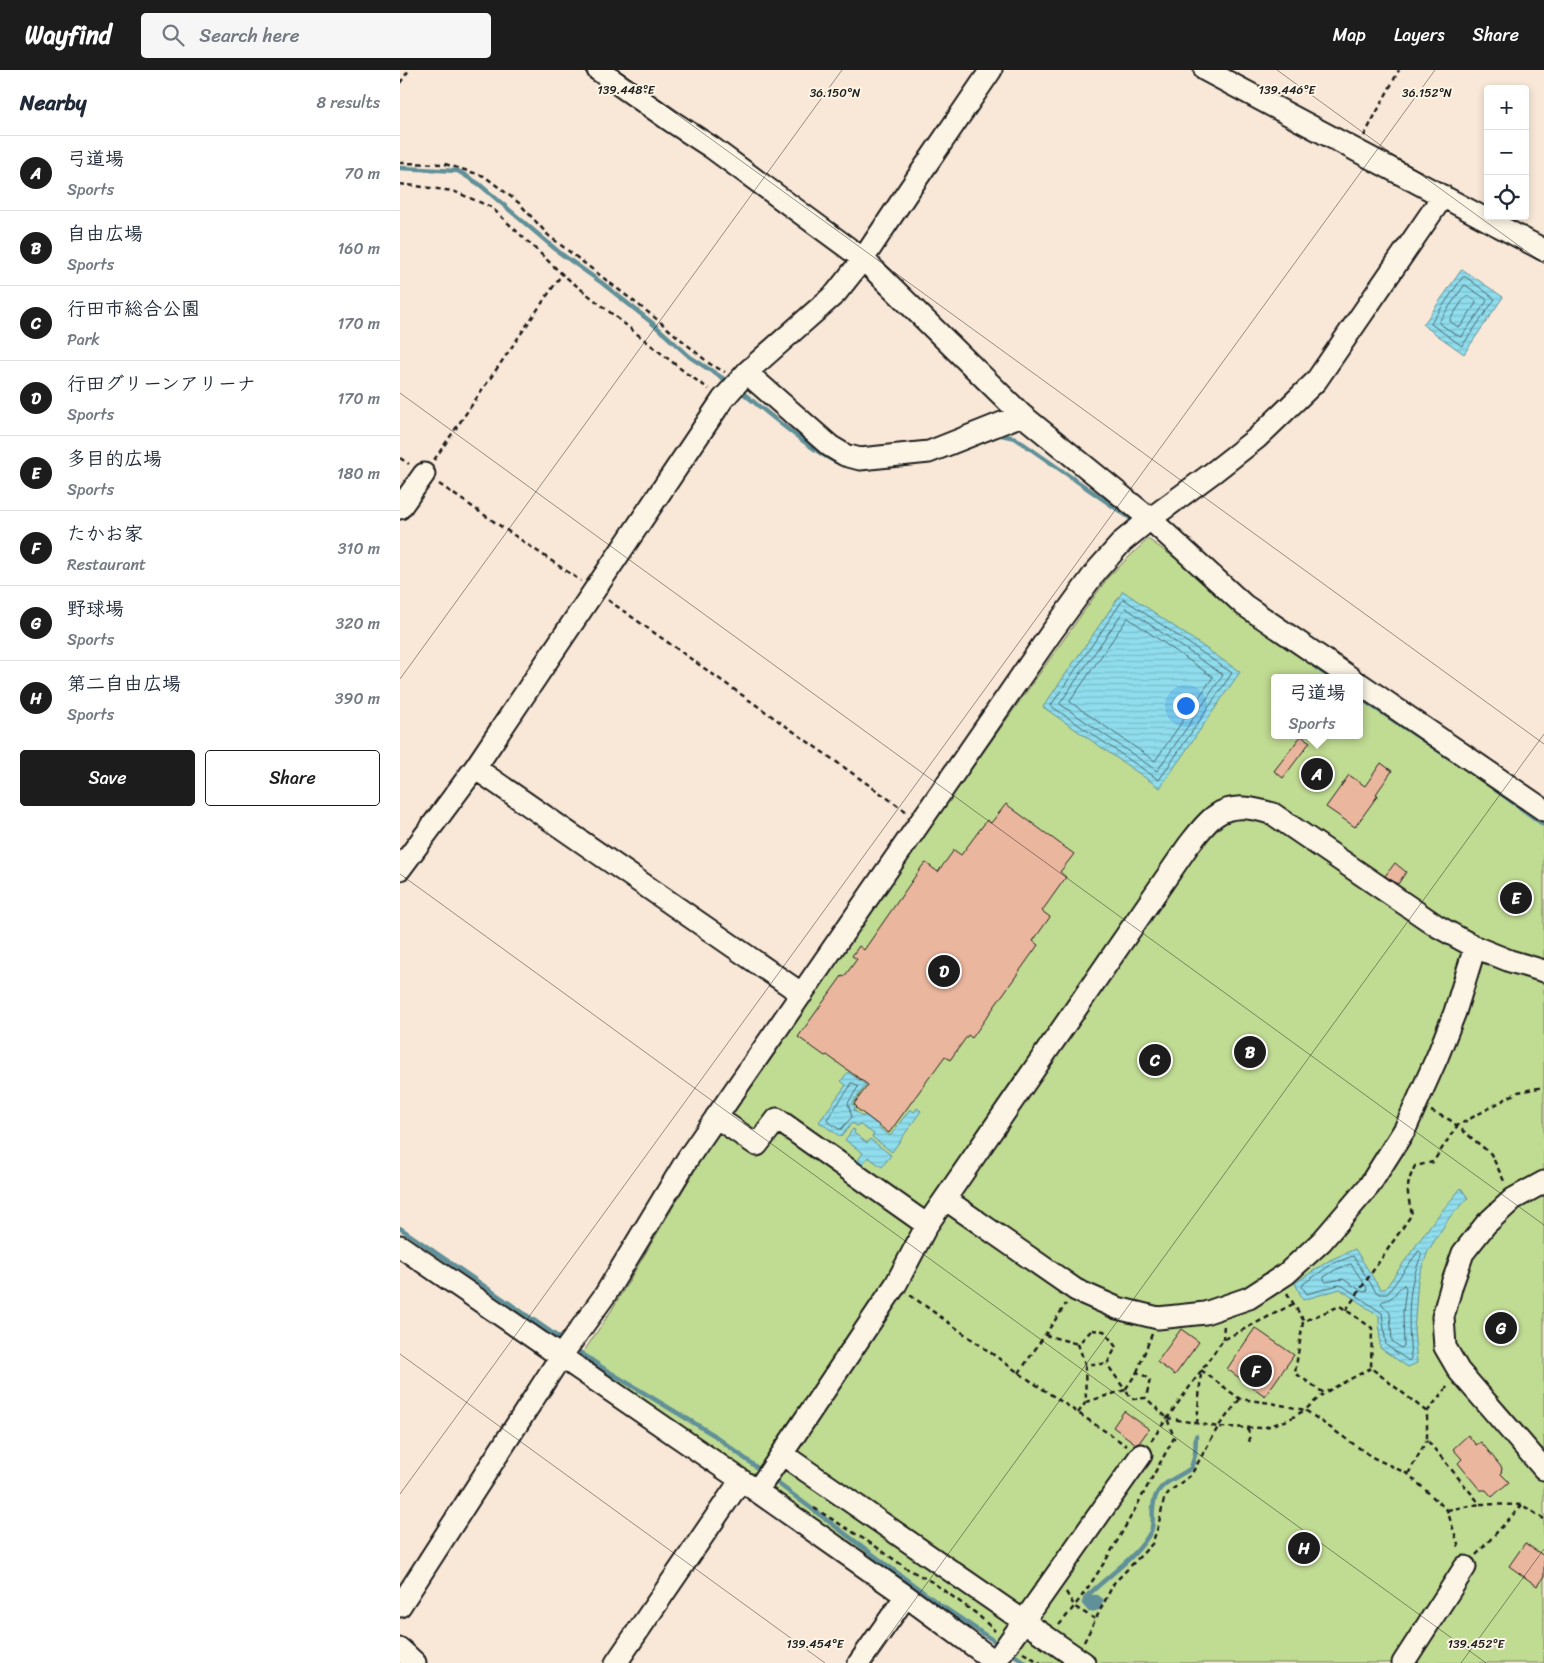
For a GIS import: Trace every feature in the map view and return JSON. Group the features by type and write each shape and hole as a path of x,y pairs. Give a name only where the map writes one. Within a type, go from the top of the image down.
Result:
{"street":[{"path":"598,70 711,147 863,259 1022,415 1150,519 1244,605 1345,674"},
{"path":"400,869 408,841 475,768 723,399 744,375 836,293 863,259 991,70"},
{"path":"1205,70 1544,250"},
{"path":"400,1606 561,1356 605,1295 688,1158 1097,570 1123,541 1258,438 1316,381 1443,196"},
{"path":"744,375 756,381 830,446 846,455 860,459 929,452 1022,415"},
{"path":"400,508 424,474"},
{"path":"1363,686 1544,810"},
{"path":"475,768 802,994"},
{"path":"616,1663 749,1486 782,1454 896,1284 927,1225 1188,846 1215,816 1230,808 1254,808 1273,814 1437,926 1475,946 1510,961 1544,971"},
{"path":"945,1199 1076,1290 1117,1308 1158,1318 1205,1313 1249,1298 1286,1274 1315,1248 1369,1186 1405,1128 1438,1055 1455,1012 1475,946"},
{"path":"716,1117 757,1145 777,1120 927,1225"},
{"path":"1544,1182 1513,1199 1486,1224 1463,1253 1452,1284 1444,1316 1445,1347 1459,1371 1544,1469"},
{"path":"400,1246 749,1486 906,1596 996,1662 1056,1576 1149,1460"},
{"path":"782,1454 1080,1660"},
{"path":"1404,1663 1465,1566"},
{"path":"859,1663 906,1596"},
{"path":"400,1649 415,1663"}],"path":[{"path":"400,83 409,70"},
{"path":"1357,151 1399,70"},
{"path":"400,162 445,164 484,176 519,203 549,236 654,316 710,364 744,375"},
{"path":"400,184 453,190 491,207 562,274 686,373 723,399"},
{"path":"1346,1310 1412,1214 1406,1191 1408,1179 1415,1166 1433,1162 1457,1126 1518,1092 1544,1087"},
{"path":"1436,1114 1450,1120 1491,1154 1513,1199"},
{"path":"896,1284 1019,1372 1149,1460"},
{"path":"1019,1372 1076,1290"},
{"path":"1048,1638 1075,1607 1103,1565 1167,1418 1223,1340 1293,1304 1304,1321 1295,1373 1324,1393"},
{"path":"1304,1321 1340,1306 1346,1310 1372,1328 1372,1368"},
{"path":"1086,1402 1124,1390 1137,1372 1158,1318"},
{"path":"1078,1344 1092,1330 1104,1331 1116,1347 1107,1364"},
{"path":"1045,1335 1078,1344"},
{"path":"1078,1344 1086,1364 1086,1402 1078,1413"},
{"path":"1086,1364 1107,1364"},
{"path":"1107,1364 1124,1390 1132,1398 1146,1398 1167,1418 1174,1438 1149,1460"},
{"path":"1372,1368 1427,1412"},
{"path":"1167,1418 1218,1427 1263,1428 1288,1420 1305,1410 1324,1393 1372,1368"},
{"path":"1201,1370 1240,1399 1305,1410 1372,1457 1408,1474 1447,1510 1465,1566 1522,1505"},
{"path":"1197,1424 1201,1370"},
{"path":"1408,1474 1427,1440 1427,1412 1459,1371"},
{"path":"1137,1372 1150,1378 1146,1398"},
{"path":"1080,1660 1095,1619 1114,1583 1152,1544 1164,1499 1169,1492 1191,1476 1218,1427 1240,1399"},
{"path":"1248,1428 1250,1444"},
{"path":"1427,1440 1480,1504"},
{"path":"1447,1510 1480,1504 1522,1505 1544,1518"},
{"path":"811,1506 876,1546 906,1568 932,1582 977,1614 1008,1644"},
{"path":"1056,1576 1075,1607 1095,1619"}],"green space":[{"path":"1148,539 1338,674 1271,674 1271,739 1363,739 1363,690 1544,818 1544,1663 1026,1663 580,1357 611,1311 723,1123 808,998 1109,576"}],"water":[{"path":"1462,269 1503,297 1464,354 1423,325"},
{"path":"1123,591 1240,672 1160,788 1043,707"},
{"path":"848,1072 866,1085 852,1104 855,1107 854,1110 863,1117 865,1115 890,1136 910,1109 914,1112 917,1108 921,1111 892,1152 872,1137 874,1134 859,1124 857,1126 852,1123 841,1137 819,1122 846,1085 841,1081"},
{"path":"853,1129 855,1130 854,1133 867,1143 870,1139 891,1155 882,1167 868,1157 860,1169 855,1165 863,1153 845,1140"},
{"path":"1461,1188 1468,1198 1449,1218 1428,1251 1418,1279 1414,1331 1417,1363 1408,1367 1380,1348 1379,1316 1340,1289 1303,1300 1295,1283 1330,1260 1355,1249 1380,1289 1385,1289 1432,1223"}],"building":[{"path":"1299,739 1306,739 1310,742 1283,778 1274,771"},
{"path":"1381,763 1392,771 1376,794 1378,795 1355,827 1326,807 1349,775 1365,786"},
{"path":"1006,804 1074,854 1060,872 1066,877 1042,911 1050,917 1033,941 1038,945 972,1038 968,1035 950,1060 945,1056 889,1133 856,1108 854,1104 868,1085 827,1055 825,1056 798,1037 842,976 844,977 857,959 852,956 859,946 864,950 923,865 926,863 938,872 954,850 961,855 987,820 991,823"},
{"path":"1395,863 1406,872 1398,884 1385,876"},
{"path":"1255,1328 1294,1355 1265,1396 1227,1369"},
{"path":"1181,1329 1199,1342 1175,1375 1157,1362"},
{"path":"1124,1411 1149,1429 1139,1443 1136,1444 1113,1427"},
{"path":"1468,1435 1476,1445 1481,1442 1502,1468 1501,1474 1509,1482 1492,1497 1486,1490 1480,1490 1458,1463 1462,1459 1453,1449"},
{"path":"1525,1543 1544,1556 1544,1576 1537,1586 1509,1566"}],"waterway":[{"path":"400,168 458,171 479,184 560,253 651,322 690,357 730,383"},
{"path":"738,389 821,454 843,464"},
{"path":"997,434 1015,438 1137,523"},
{"path":"1314,666 1325,674"},
{"path":"1363,700 1451,759"},
{"path":"1478,777 1544,825"},
{"path":"400,1228 564,1341"},
{"path":"574,1348 606,1370 714,1435 764,1473"},
{"path":"1093,1602 1096,1600 1098,1602 1096,1605 1089,1605 1088,1600 1093,1597 1101,1600 1098,1608 1090,1610 1084,1603 1086,1597 1122,1566 1138,1549 1151,1531 1155,1499 1161,1487 1191,1468 1195,1455 1196,1436"},
{"path":"772,1479 939,1604 1000,1645"},
{"path":"1008,1651 1026,1663"}],"place":[{"name":"弓道場","path":"1317,774"},
{"name":"多目的広場","path":"1516,898"},
{"name":"行田グリーンアリーナ","path":"944,971"},
{"name":"自由広場","path":"1250,1052"},
{"name":"行田市総合公園","path":"1155,1060"},
{"name":"野球場","path":"1501,1328"},
{"name":"たかお家","path":"1256,1371"},
{"name":"第二自由広場","path":"1304,1548"}]}
